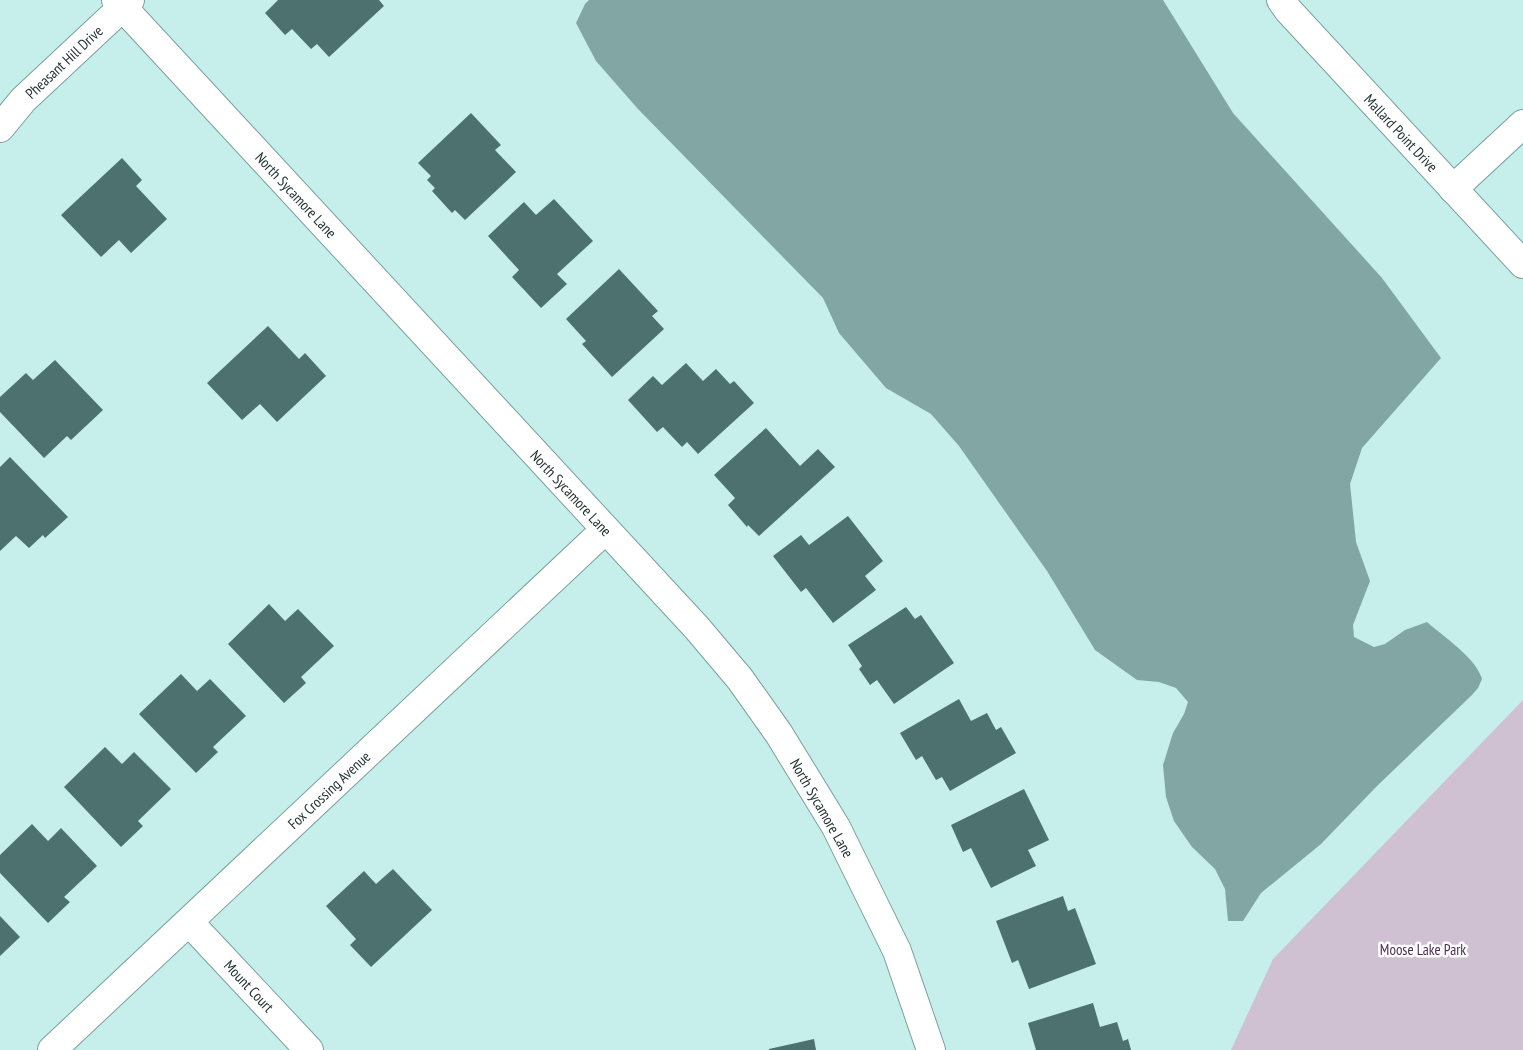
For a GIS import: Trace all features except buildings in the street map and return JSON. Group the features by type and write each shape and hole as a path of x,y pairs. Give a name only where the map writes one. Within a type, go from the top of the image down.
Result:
{"street":[{"name":"Mallard Point Drive","path":"1281,0 1288,10 1452,189 1523,264"},
{"name":"Pheasant Hill Drive","path":"0,128 24,100 123,2"},
{"name":"North Sycamore Lane","path":"123,2 605,530 697,628 740,679 779,734 836,827 897,951 931,1050"},
{"path":"1452,189 1523,124"},
{"name":"Fox Crossing Avenue","path":"52,1050 605,530"},
{"name":"Mount Court","path":"189,922 309,1050"}],"green space":[{"name":"Moose Lake Park","path":"1523,700 1523,1050 1231,1050 1273,959"}],"water":[{"path":"589,0 1163,0 1233,113 1382,278 1441,358 1362,448 1350,484 1356,542 1370,581 1353,625 1354,637 1374,647 1385,644 1405,630 1427,622 1473,663 1482,679 1472,695 1377,786 1321,844 1261,893 1243,921 1228,921 1225,889 1215,869 1192,847 1174,821 1166,797 1163,765 1173,733 1184,714 1188,702 1176,688 1159,682 1137,680 1095,650 1047,571 959,446 931,414 886,388 839,333 823,298 638,109 596,61 576,23 585,4"}]}
